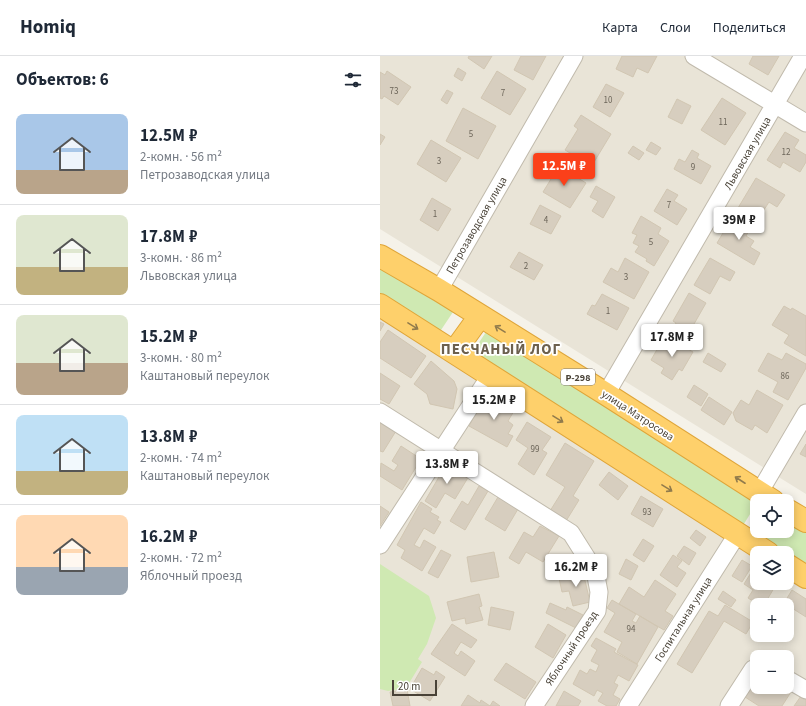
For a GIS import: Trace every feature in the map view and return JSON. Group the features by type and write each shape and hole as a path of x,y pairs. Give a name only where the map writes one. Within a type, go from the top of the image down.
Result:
{"highway":[{"name":"улица Матросова","path":"380,256 439,290 606,394 761,494"},
{"path":"380,305 490,376 748,534 761,546"},
{"path":"454,352 480,316"},
{"path":"794,514 806,521"},
{"path":"794,569 806,577"}],"street":[{"name":"Петрозаводская улица","path":"439,290 574,56"},
{"path":"694,56 806,123"},
{"name":"Львовская улица","path":"606,394 803,56"},
{"path":"380,545 490,376"},
{"name":"Яблочный проезд","path":"380,412 571,533 595,571 599,592 597,611 534,706"},
{"path":"767,494 806,413"},
{"name":"Госпитальная улица","path":"628,706 748,534"},
{"path":"730,706 750,674"},
{"path":"794,682 806,690"}],"shaded area":[{"path":"380,56 806,56 806,494 380,229"},
{"path":"380,317 750,554 750,590 794,590 794,581 806,589 806,706 380,706"}],"green space":[{"path":"380,265 455,309 439,333 380,295"},
{"path":"488,329 750,498 750,514 742,527 472,353"},
{"path":"794,521 806,529 806,567 794,559 794,546 773,546 763,540 764,538 794,538"},
{"path":"380,564 429,596 436,618 427,644 418,659 422,662 406,688 388,691 380,689"}],"building":[{"path":"469,56 492,56 484,69 468,58"},
{"path":"521,56 546,56 533,80 514,70"},
{"path":"622,56 657,56 648,73 637,68 633,77 616,69"},
{"path":"753,56 779,56 768,75 749,64"},
{"path":"458,68 466,73 462,81 454,76"},
{"path":"387,71 411,87 398,105 384,96 382,99 380,98 380,72 385,75"},
{"path":"497,71 526,89 510,115 481,98"},
{"path":"606,84 624,93 610,117 593,107"},
{"path":"447,90 453,93 447,104 441,100"},
{"path":"722,98 746,113 725,145 701,130"},
{"path":"677,99 691,106 682,124 668,117"},
{"path":"463,108 496,126 478,159 446,141"},
{"path":"581,115 611,134 588,172 574,163 577,157 565,150 578,129 574,126"},
{"path":"785,132 799,140 794,148 806,155 806,162 800,172 783,162 780,168 767,160"},
{"path":"380,134 385,137 380,145"},
{"path":"431,140 461,158 446,182 417,164"},
{"path":"651,142 661,148 656,155 646,150"},
{"path":"633,146 644,153 639,160 628,153"},
{"path":"692,150 699,154 697,158 711,166 701,184 674,169 679,159 685,162"},
{"path":"559,166 586,183 570,208 543,192"},
{"path":"756,178 785,195 777,207 769,202 758,219 738,208"},
{"path":"596,186 615,197 603,218 592,211 598,201 590,197"},
{"path":"667,189 678,195 674,201 687,209 677,225 654,211"},
{"path":"432,198 451,209 438,231 420,220"},
{"path":"540,205 561,216 551,234 530,224"},
{"path":"641,216 661,228 658,234 669,241 654,266 646,261 647,259 635,252 639,246 633,243 637,235 632,233"},
{"path":"732,218 738,222 741,218 752,225 746,236 754,241 750,247 760,253 754,265 717,243"},
{"path":"519,252 543,265 534,280 510,267"},
{"path":"625,258 649,272 634,299 603,282 611,268 618,272"},
{"path":"710,258 735,272 730,281 720,276 710,294 694,285"},
{"path":"689,293 706,303 690,331 686,329 684,333 674,327 676,323 673,321"},
{"path":"602,294 629,308 617,330 587,314 592,305 595,306"},
{"path":"784,306 791,310 792,308 806,316 806,356 784,343 789,335 772,325"},
{"path":"380,322 384,324 380,331"},
{"path":"388,330 426,356 411,378 380,358 380,342"},
{"path":"663,339 674,346 676,342 693,352 682,371 679,369 672,380 661,373 664,368 651,360"},
{"path":"708,353 726,364 721,372 703,362"},
{"path":"768,353 782,360 786,353 806,364 806,368 788,400 773,392 778,382 758,371"},
{"path":"431,361 454,381 457,389 453,409 430,404 427,394 414,384"},
{"path":"380,373 400,386 389,404 380,399"},
{"path":"694,385 708,394 701,406 687,397"},
{"path":"757,390 783,405 767,433 755,425 752,430 736,421 733,413 741,400 749,405"},
{"path":"486,395 514,411 508,421 513,425 508,434 513,436 507,447 469,426"},
{"path":"709,397 732,412 724,425 701,410"},
{"path":"381,421 396,431 383,452 380,451"},
{"path":"527,422 551,437 542,450 547,453 534,475 518,464 528,448 516,440"},
{"path":"565,443 594,461 573,496 579,500 566,521 550,511 565,487 546,475"},
{"path":"806,444 806,457 800,454"},
{"path":"401,446 421,459 402,490 380,476 381,463 394,471 398,465 392,461"},
{"path":"447,463 469,476 455,499 445,493 436,508 425,501"},
{"path":"609,472 628,486 618,500 599,485"},
{"path":"479,486 488,491 465,530 450,521 462,501 468,505"},
{"path":"641,496 663,509 653,527 631,514"},
{"path":"498,497 518,509 505,531 485,519"},
{"path":"421,502 432,509 430,512 439,517 437,520 441,522 434,534 424,528 414,545 420,548 424,540 436,547 422,571 401,558 405,550 397,545"},
{"path":"380,506 389,512 380,526"},
{"path":"540,526 559,536 543,562 526,552 519,564 509,558 524,532 533,537"},
{"path":"696,530 706,537 700,546 690,538"},
{"path":"643,539 654,546 644,562 633,555"},
{"path":"684,546 696,553 689,565 677,556"},
{"path":"441,550 451,555 438,578 428,573"},
{"path":"494,552 499,577 471,582 467,557"},
{"path":"673,555 682,561 677,567 686,573 677,587 660,575"},
{"path":"626,559 638,566 631,580 619,574"},
{"path":"742,560 750,565 750,569 742,582 732,576"},
{"path":"583,572 590,602 573,606 569,591 562,592 559,578"},
{"path":"750,574 750,588 744,584"},
{"path":"655,580 676,594 665,611 673,616 664,630 619,604 629,587 644,597"},
{"path":"753,590 773,590 768,598 750,598 750,599 748,598"},
{"path":"792,590 806,599 806,617 794,609 794,598 787,598"},
{"path":"723,591 736,600 731,607 718,599"},
{"path":"479,594 482,606 479,607 483,620 466,624 465,618 452,621 447,602"},
{"path":"612,600 636,614 632,621 636,623 640,616 658,627 637,664 617,652 622,642 604,632 615,613 607,608"},
{"path":"550,603 566,610 567,607 583,615 576,628 546,613"},
{"path":"725,605 750,620 750,627 746,634 724,621 692,673 677,664 709,611 718,616"},
{"path":"491,607 514,612 510,630 488,625"},
{"path":"452,624 477,640 471,648 461,642 454,653 458,656 461,651 475,661 465,676 431,654"},
{"path":"548,624 566,635 553,658 535,647"},
{"path":"596,638 616,649 614,652 638,665 629,681 618,675 614,683 618,685 613,695 620,699 616,706 607,706 598,701 603,693 597,690 594,696 573,684 580,670 587,674 590,669 596,672 599,665 591,661 597,650 591,646"},
{"path":"506,663 536,682 525,699 494,680"},
{"path":"422,668 434,675 436,671 445,677 430,701 410,689"},
{"path":"407,689 410,706 393,706 390,692"},
{"path":"750,689 750,694 790,694 782,706 759,706 745,697"},
{"path":"564,691 581,701 578,706 556,706"},
{"path":"468,695 480,703 481,700 490,706 461,706"},
{"path":"801,696 806,699 806,706 794,706"},
{"path":"493,701 500,706 490,706"}],"district":[{"name":"ПЕСЧАНЫЙ ЛОГ","path":"501,349"}]}
